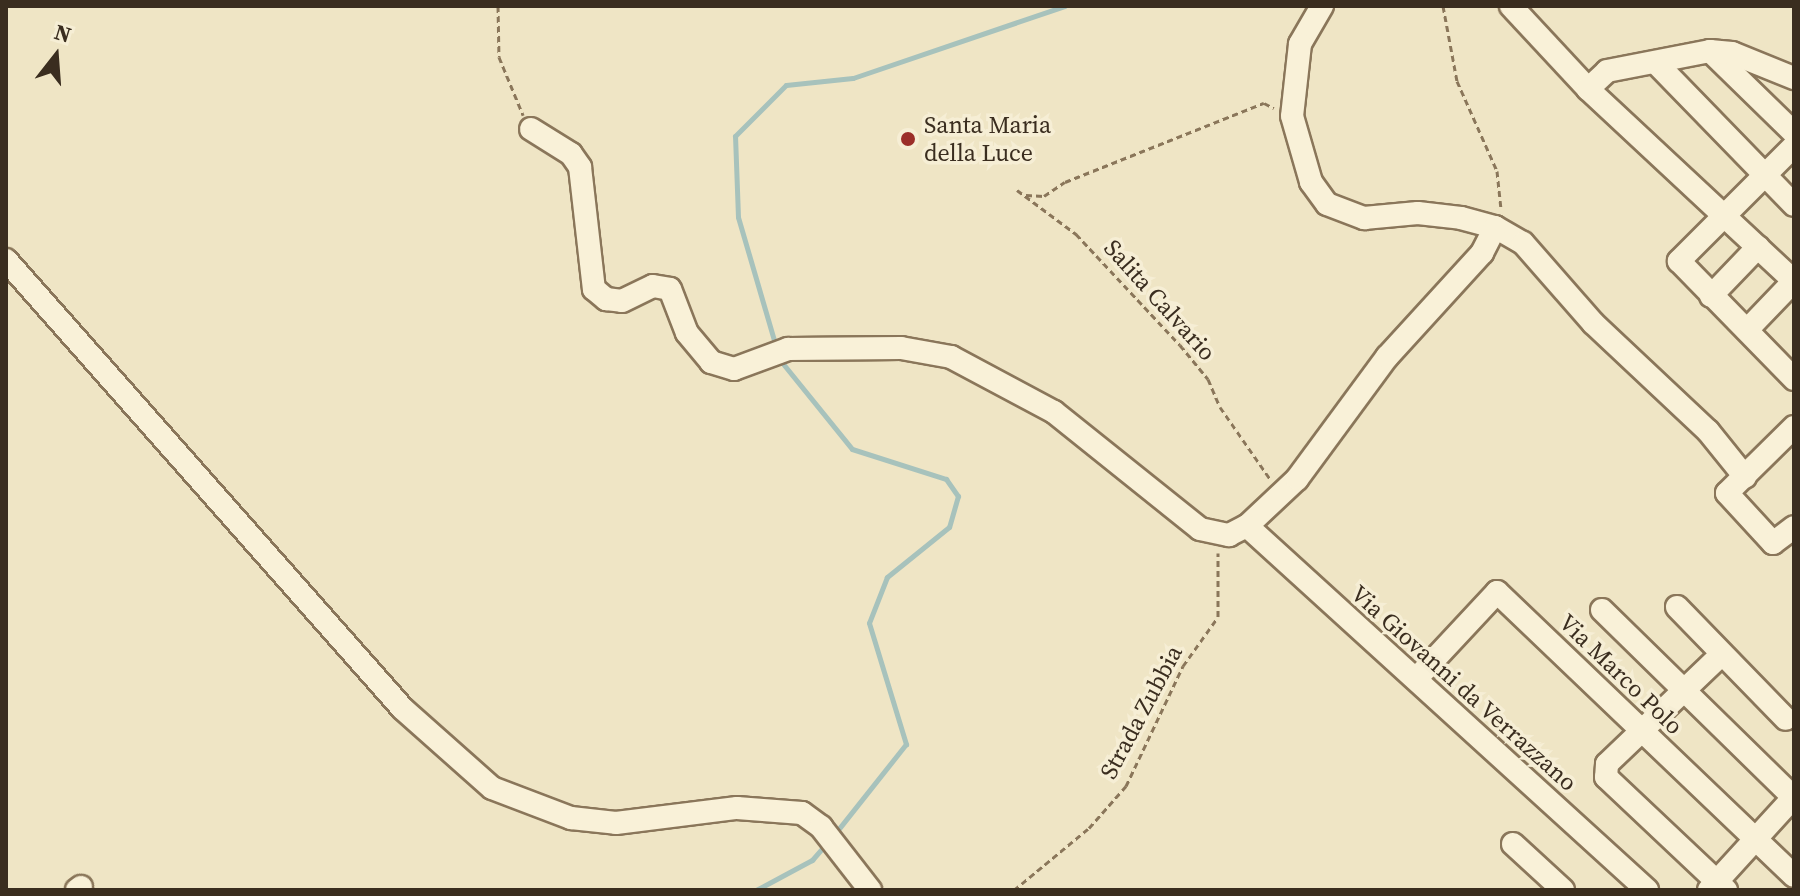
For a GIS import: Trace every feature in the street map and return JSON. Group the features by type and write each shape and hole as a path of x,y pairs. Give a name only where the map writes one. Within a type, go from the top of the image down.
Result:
{"street":[{"path":"1322,6 1300,44 1292,116 1311,182 1327,204 1364,218 1418,213 1495,227 1523,243 1593,323 1708,431 1745,477"},
{"path":"1511,6 1588,89 1794,281 1747,330"},
{"path":"1588,89 1607,71 1658,65 1710,51 1732,53 1794,78"},
{"path":"1710,51 1794,133"},
{"path":"1658,65 1794,205"},
{"path":"531,129 571,154 580,167 589,273 599,295 622,301 665,286 678,298 687,333 711,362 734,369 788,349 901,348 951,357 1054,412 1200,529 1229,535 1247,526 1329,440 1387,357 1482,253 1495,227"},
{"path":"1794,146 1679,261 1794,379"},
{"path":"1711,296 1758,247"},
{"path":"6,260 403,709 492,788 571,818 616,823 778,808 802,813 821,827 870,890"},
{"path":"1794,427 1727,493 1773,543 1794,527"},
{"name":"Via Giovanni da Verrazzano","path":"1247,526 1647,890"},
{"name":"Via Marco Polo","path":"1416,679 1497,592 1794,876"},
{"path":"1677,607 1786,719"},
{"path":"1602,610 1684,691 1794,798 1755,839 1717,887 1606,777 1607,764 1684,691 1722,654"},
{"path":"1513,844 1563,890"}],"path":[{"path":"498,6 499,57 531,129"},
{"path":"1443,6 1457,81 1497,171 1501,211 1495,227"},
{"name":"Salita Calvario","path":"1282,492 1180,345 1076,234 1017,190 1029,197 1044,196 1065,182 1264,103 1292,116"},
{"name":"Strada Zubbia","path":"1014,890 1079,837 1126,786 1183,666 1218,617 1218,552 1247,526"}],"waterway":[{"path":"776,347 738,217 735,136 786,85 853,78 1065,6"},
{"path":"780,360 852,449 946,479 958,496 949,527 887,577 869,623 906,744 834,835"},
{"path":"756,890 812,860 827,843"}],"place":[{"name":"Santa Maria della Luce","path":"908,139"}]}
